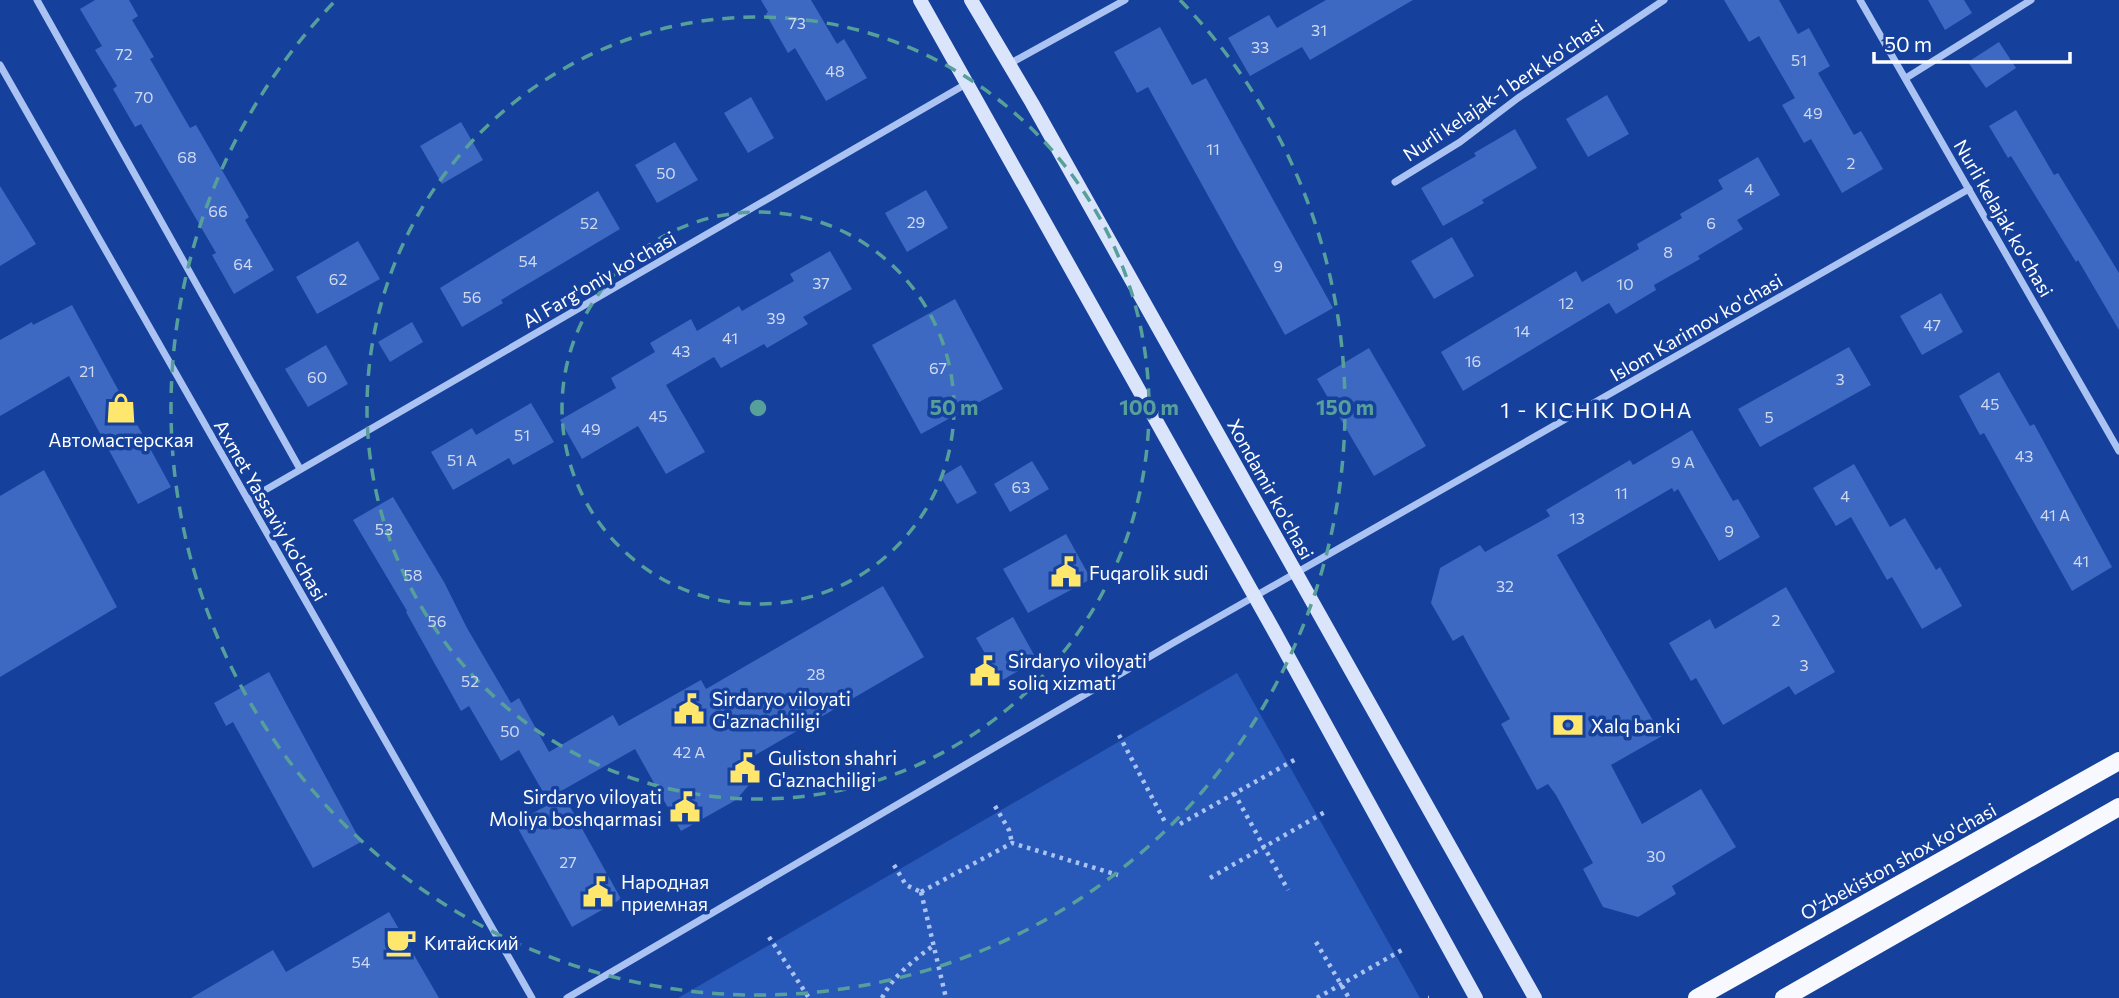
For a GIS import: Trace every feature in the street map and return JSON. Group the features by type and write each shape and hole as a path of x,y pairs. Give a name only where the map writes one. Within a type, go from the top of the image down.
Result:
{"main road":[{"path":"920,0 1476,998"},
{"name":"Xondamir ko'chasi","path":"971,0 1535,998"},
{"name":"O'zbekiston shox ko'chasi","path":"1697,998 2119,761"},
{"path":"1784,998 2119,807"}],"street":[{"path":"37,0 300,469"},
{"path":"1009,65 1051,39 1125,0"},
{"name":"Nurli kelajak-1 berk ko'chasi","path":"1395,182 1460,142 1518,98 1664,0"},
{"name":"Nurli kelajak ko'chasi","path":"1860,0 2119,451"},
{"path":"1906,78 2031,0"},
{"name":"Axmet Yassaviy ko'chasi","path":"0,65 532,998"},
{"name":"Al Farg'oniy ko'chasi","path":"248,500 967,84"},
{"name":"Islom Karimov ko'chasi","path":"567,998 1296,573 1969,189"}],"path":[{"path":"1119,735 1165,822"},
{"path":"1180,824 1296,760"},
{"path":"1234,793 1288,890"},
{"path":"995,806 1009,830 1012,843"},
{"path":"1210,878 1325,812"},
{"path":"921,892 1012,843 1118,875"},
{"path":"894,865 905,885 921,892"},
{"path":"921,892 946,998"},
{"path":"769,937 809,998"},
{"path":"1315,942 1349,998"},
{"path":"882,998 888,986 934,945"},
{"path":"1317,998 1402,950"}],"shaded area":[{"path":"1237,673 1420,998 678,998"}],"building":[{"path":"95,0 129,0 138,16 132,20 154,57 150,59 190,128 196,125 249,217 245,220 274,270 234,294 212,255 216,253 141,124 135,127 113,89 117,86 95,50 102,46 80,9"},
{"path":"761,0 811,0 837,44 844,39 867,78 826,101 795,48 788,53"},
{"path":"1326,0 1413,0 1310,60 1302,47 1250,76 1228,38 1269,15 1277,28"},
{"path":"1724,0 1779,0 1798,34 1809,28 1830,66 1818,73 1854,135 1861,131 1883,169 1842,193 1811,139 1804,143 1782,105 1795,98 1759,36 1749,42"},
{"path":"1928,0 1964,0 1972,13 1945,30"},
{"path":"1160,27 1192,85 1206,78 1333,308 1285,335 1148,87 1137,93 1114,52"},
{"path":"1999,42 2016,68 1986,88 1968,62"},
{"path":"1607,95 1629,134 1588,157 1566,119"},
{"path":"751,97 774,138 748,153 724,113"},
{"path":"2016,110 2054,175 2058,173 2119,273 2119,330 2078,260 2076,262 2011,156 2008,158 1989,126"},
{"path":"461,122 483,160 442,184 420,146"},
{"path":"1515,129 1537,168 1443,226 1421,188 1476,156 1474,153"},
{"path":"675,142 698,180 657,203 635,165"},
{"path":"1758,157 1780,195 1737,220 1743,229 1698,256 1700,259 1654,285 1656,290 1616,314 1609,303 1463,391 1441,352 1576,271 1582,282 1639,249 1637,244 1682,218 1680,214 1723,189 1718,180"},
{"path":"0,186 36,244 0,266"},
{"path":"926,190 948,228 907,252 885,213"},
{"path":"598,191 620,229 501,300 503,303 462,327 440,288"},
{"path":"1452,237 1474,276 1434,299 1411,261"},
{"path":"358,241 380,279 317,314 296,277"},
{"path":"830,251 852,289 803,317 808,324 767,348 764,344 721,368 714,357 666,385 705,452 666,474 638,426 582,459 560,420 616,388 611,378 655,352 650,343 691,319 697,331 739,306 742,311 794,281 790,274"},
{"path":"1941,293 1963,332 1922,355 1900,316"},
{"path":"955,299 1003,389 921,434 872,345"},
{"path":"72,305 171,487 138,504 69,376 0,416 0,340 32,322 33,325"},
{"path":"412,322 423,342 390,362 378,342"},
{"path":"326,345 348,384 308,407 285,369"},
{"path":"1849,347 1871,385 1760,447 1738,409"},
{"path":"1369,348 1426,446 1374,476 1317,379"},
{"path":"1999,372 2030,426 2034,424 2112,567 2072,591 1984,433 1980,435 1959,396"},
{"path":"531,403 554,442 513,465 509,458 453,490 431,452 472,428 476,435"},
{"path":"1692,430 1733,501 1738,499 1760,537 1719,561 1678,489 1674,492 1672,488 1557,555 1662,736 1611,765 1642,824 1701,789 1736,847 1672,886 1676,894 1638,917 1603,907 1583,869 1593,863 1556,795 1548,784 1537,790 1501,724 1510,719 1463,635 1453,641 1431,603 1440,568 1480,545 1485,552 1550,516 1546,510 1630,460 1633,465"},
{"path":"1032,461 1049,489 1010,512 994,484"},
{"path":"1854,464 1890,527 1905,518 1936,570 1940,567 1962,606 1922,629 1892,577 1887,580 1851,517 1836,526 1813,488"},
{"path":"961,465 977,493 957,504 941,477"},
{"path":"44,470 117,607 0,677 0,496"},
{"path":"393,497 511,703 519,698 549,752 613,715 619,726 701,680 706,689 883,586 924,657 747,760 756,777 736,800 681,831 635,749 547,799 519,750 501,761 469,706 461,711 407,611 353,520"},
{"path":"1066,534 1091,579 1028,613 1003,569"},
{"path":"1786,587 1835,672 1795,695 1789,686 1723,725 1696,678 1691,681 1669,643 1710,619 1715,629"},
{"path":"1013,617 1037,660 1001,681 976,638"},
{"path":"269,672 361,842 313,868 233,722 226,726 214,703"},
{"path":"564,796 621,899 572,927 515,823"},
{"path":"389,912 439,998 191,998 273,950 286,972"}],"place":[{"name":"Автомастерская","path":"121,408"},
{"name":"Fuqarolik sudi","path":"1066,572"},
{"name":"Sirdaryo viloyati soliq xizmati","path":"985,671"},
{"name":"Sirdaryo viloyati G'aznachiligi","path":"689,709"},
{"name":"Xalq banki","path":"1568,725"},
{"name":"Guliston shahri G'aznachiligi","path":"745,768"},
{"name":"Sirdaryo viloyati Moliya boshqarmasi","path":"685,807"},
{"name":"Народная приемная","path":"598,892"},
{"name":"Китайский","path":"401,942"}],"district":[{"name":"1 - KICHIK DOHA","path":"1597,409"}]}
